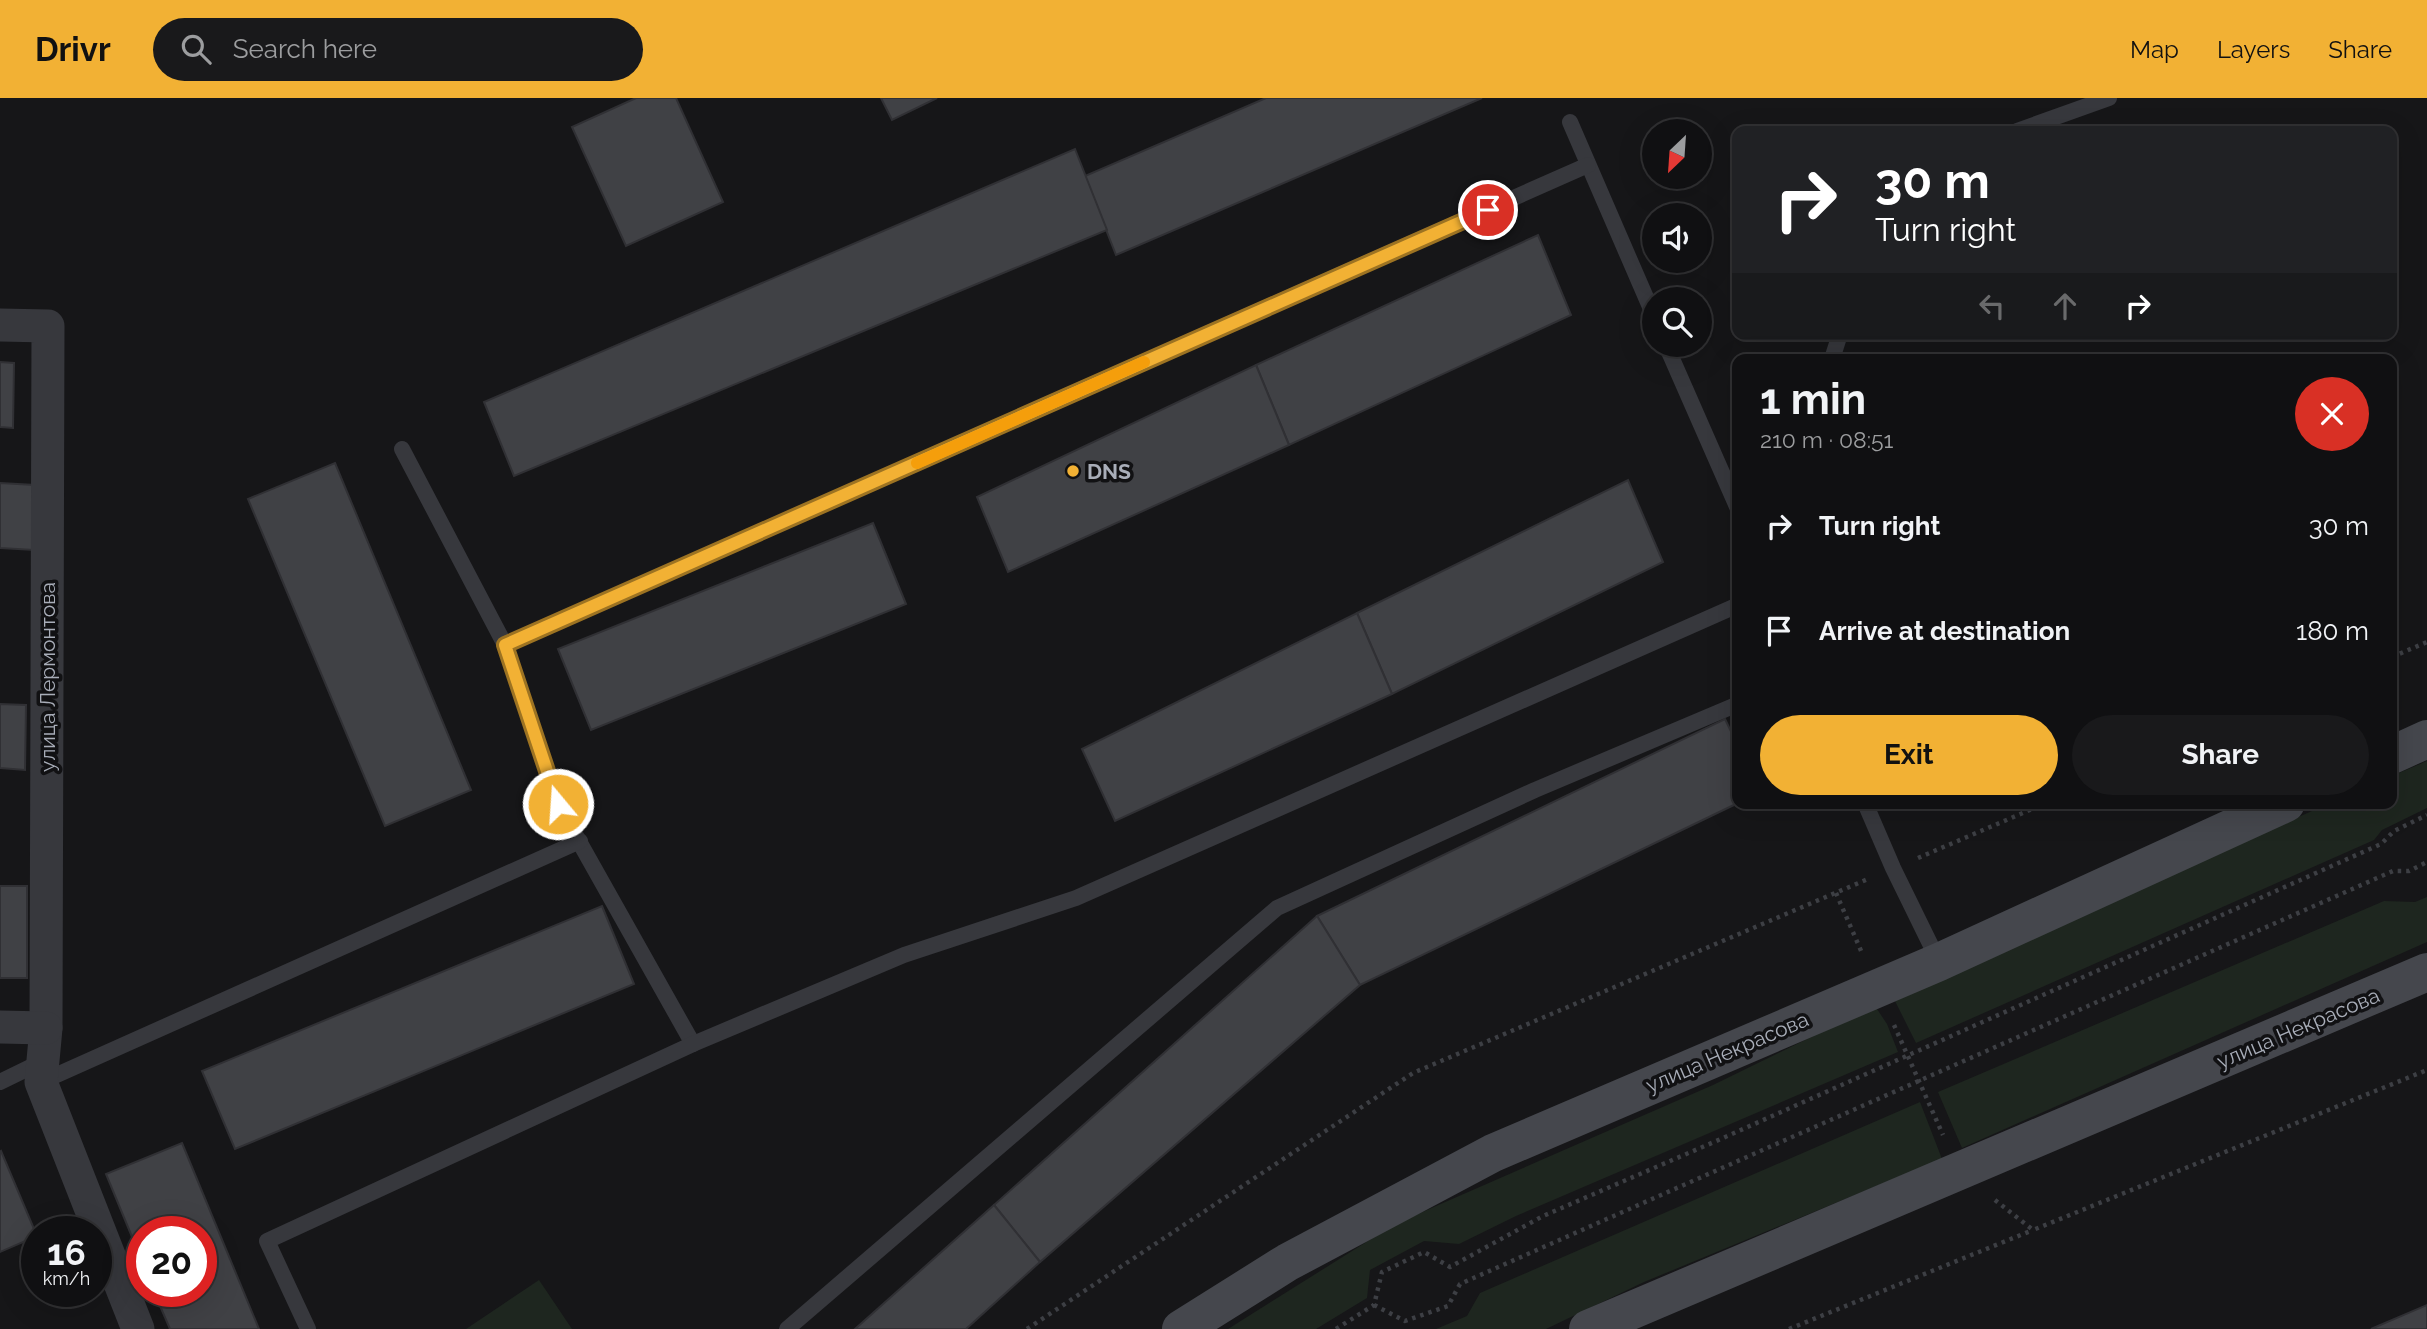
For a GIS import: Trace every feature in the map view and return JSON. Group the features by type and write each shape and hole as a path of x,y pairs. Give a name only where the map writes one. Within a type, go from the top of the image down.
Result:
{"main road":[{"path":"2397,753 2427,739"},
{"name":"улица Некрасова","path":"1181,1329 1289,1262 1493,1153 1940,962 2273,809"},
{"name":"улица Некрасова","path":"1588,1329 2427,972"}],"street":[{"name":"улица Лермонтова","path":"0,326 48,326 46,1028 42,1072"},
{"path":"0,1027 46,1028"},
{"path":"42,1072 138,1329"}],"lane":[{"path":"2031,126 2109,98"},
{"path":"1570,122 1642,289"},
{"path":"505,645 1588,165"},
{"path":"1671,357 1732,495"},
{"path":"402,449 505,645 558,804 693,1044"},
{"path":"308,1329 267,1241 693,1044 904,955 1076,898 1732,608"},
{"path":"787,1329 1277,908 1535,790 1732,707"},
{"path":"1868,809 1893,868 1940,962"},
{"path":"0,1082 42,1072 580,841"}],"path":[{"path":"2397,655 2427,642"},
{"path":"1027,1329 1413,1073 2032,809"},
{"path":"1336,1329 1374,1305 1382,1272 1423,1252 1450,1267 1543,1216 2381,844 2394,831 2427,815"},
{"path":"1374,1305 1405,1321 1448,1306 1460,1284 2393,871 2409,871 2427,862"},
{"path":"1788,1329 2034,1230"}],"shaded area":[{"path":"2427,761 2427,808 2382,830 2374,840 1916,1043 1893,997 2316,809 2397,809 2397,774"},
{"path":"2427,897 2427,942 1962,1148 1938,1092 2384,901 2415,902"},
{"path":"1875,1006 1887,1024 1898,1052 1516,1216 1459,1244 1424,1241 1370,1270 1367,1298 1316,1329 1228,1329 1395,1224 1713,1085"},
{"path":"1920,1102 1942,1159 1644,1282 1546,1329 1436,1329 1467,1316 1480,1293"},
{"path":"539,1280 572,1329 466,1329"}],"building":[{"path":"636,98 676,98 723,202 626,246 572,127"},
{"path":"881,98 937,98 892,120"},
{"path":"1266,98 1482,98 1116,255 1085,176"},
{"path":"1075,149 1107,230 514,476 484,402"},
{"path":"1538,235 1571,315 1289,445 1256,365"},
{"path":"0,362 14,363 13,428 0,427"},
{"path":"1256,365 1289,445 1008,572 977,497"},
{"path":"335,463 471,790 385,826 248,499"},
{"path":"1628,480 1663,562 1392,694 1357,613"},
{"path":"0,483 35,485 34,550 0,548"},
{"path":"873,523 906,604 591,730 558,649"},
{"path":"1357,613 1392,694 1115,821 1082,749"},
{"path":"0,704 26,705 25,770 0,768"},
{"path":"1725,719 1732,734 1732,806 1360,985 1317,916"},
{"path":"0,886 27,886 27,978 0,978"},
{"path":"602,906 634,984 235,1149 202,1071"},
{"path":"1317,916 1360,985 1040,1262 994,1205"},
{"path":"182,1143 212,1216 126,1216 126,1222 106,1174"},
{"path":"0,1152 29,1216 21,1216 21,1243 0,1252"},
{"path":"994,1205 1040,1262 966,1329 855,1329"},
{"path":"217,1228 259,1329 170,1329 160,1307 217,1307"},
{"path":"2427,1305 2427,1329 2371,1329"}],"slow traffic":[{"path":"917,463 1144,362"}],"place":[{"name":"DNS","path":"1073,471"}],"route":[{"path":"558,804 505,645 1488,210"}]}
